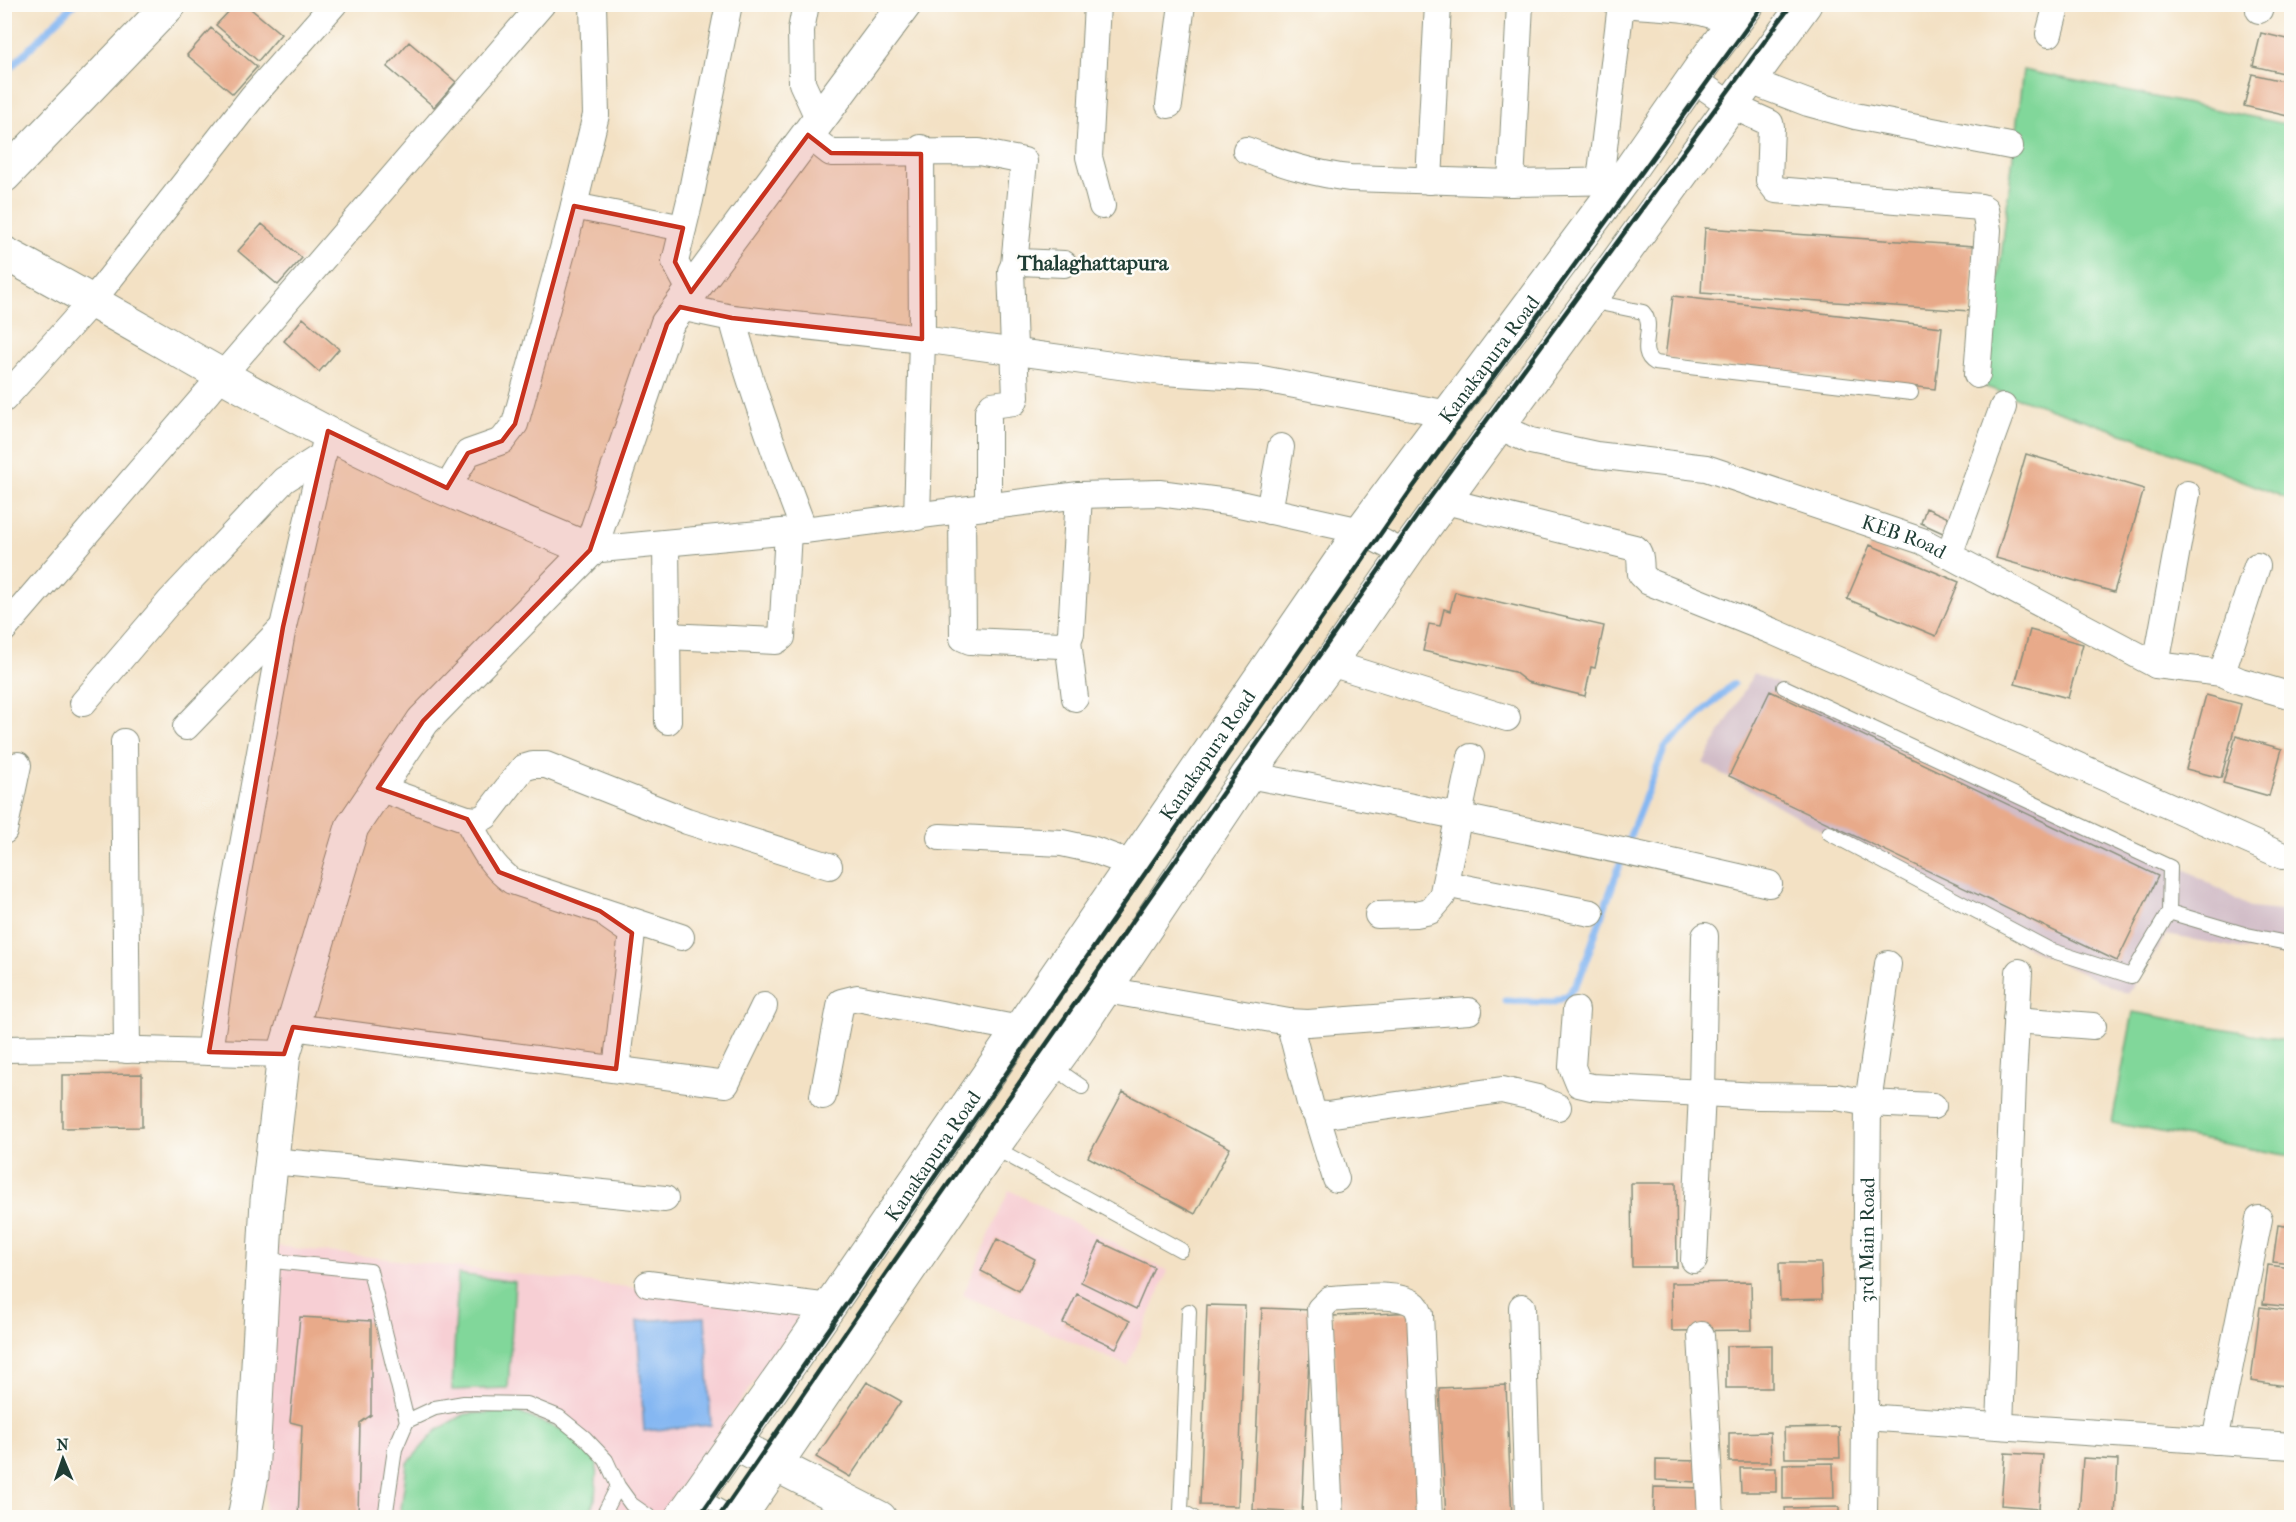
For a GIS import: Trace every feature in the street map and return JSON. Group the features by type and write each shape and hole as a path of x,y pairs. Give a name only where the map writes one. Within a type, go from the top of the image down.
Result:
{"main road":[{"path":"4,177 170,4"},
{"path":"244,1518 252,1476 267,1202 288,1041 352,827 423,721 590,550 667,324 905,4"},
{"path":"739,1518 993,1147 1106,990 1248,775 1330,663 1405,554 1805,4"},
{"name":"Kanakapura Road","path":"689,1506 830,1307 1361,531 1449,414 1611,181 1741,15"},
{"path":"4,253 93,300 223,376 325,443 386,462 590,550"},
{"path":"735,1444 880,1518"}],"street":[{"path":"4,399 93,300 253,96 334,4"},
{"path":"4,629 542,4"},
{"path":"447,488 468,453 502,441 515,423 596,116 593,4"},
{"path":"729,4 675,262 686,300 732,318 922,339 1163,372 1257,378 1449,414"},
{"path":"806,4 801,30 802,83 814,127 831,153 979,152 1024,161 1014,265 1011,271 1016,397 1014,402 992,405 988,411 988,507"},
{"path":"1097,4 1089,157 1102,206"},
{"path":"1169,105 1182,4"},
{"path":"1430,181 1438,4"},
{"path":"1511,183 1520,4"},
{"path":"2049,34 2057,4"},
{"path":"1246,150 1292,167 1324,175 1511,183 1611,181 1620,5 1684,9 1724,19 1741,15"},
{"path":"1693,79 1741,94 1808,103 1855,116 2010,146"},
{"path":"1741,94 1770,123 1769,181 1776,190 1985,209 1988,230 1977,375"},
{"path":"917,517 922,339 921,151"},
{"path":"574,206 683,228"},
{"path":"1014,265 1020,262 1064,264"},
{"path":"667,636 776,641 782,637 796,531 732,318"},
{"path":"1948,555 2002,407"},
{"name":"KEB Road","path":"1498,426 1532,441 1596,455 1706,468 1922,541 2156,665 2222,673 2240,681 2292,696"},
{"path":"209,1052 225,943 283,627 325,443"},
{"path":"83,703 170,601 284,480 325,443"},
{"path":"1269,511 1281,447"},
{"path":"590,550 796,531 1079,495 1159,493 1235,503 1361,531 1405,554"},
{"path":"2156,665 2187,494"},
{"path":"1075,698 1068,641 1071,633 1079,495"},
{"path":"1444,501 1635,548 1640,557 1641,574 1649,582 1774,632 2283,856"},
{"path":"962,511 963,638 970,641 1061,645 1068,641"},
{"path":"666,543 668,721"},
{"path":"2222,673 2257,566"},
{"path":"186,727 283,627"},
{"path":"1330,663 1507,718"},
{"path":"124,742 127,1050"},
{"path":"1378,915 1416,914 1430,911 1442,897 1472,757"},
{"path":"4,831 18,765"},
{"path":"378,788 467,819 478,820 486,816 523,768 532,765 546,765 687,821 829,866"},
{"path":"1248,775 1627,851 1769,884"},
{"path":"467,819 490,863 512,880 681,937"},
{"path":"940,837 1062,843 1094,850 1132,864"},
{"path":"1445,884 1591,913"},
{"path":"600,911 632,933 616,1069"},
{"path":"1695,1260 1702,1093 1705,936"},
{"name":"3rd Main Road","path":"1864,1518 1868,1103 1888,964"},
{"path":"2000,1426 2019,972"},
{"path":"1106,990 1289,1022 1308,1023 1469,1011"},
{"path":"823,1096 841,1002 857,998 1020,1029"},
{"path":"4,1049 209,1052 288,1041 616,1069 726,1084 764,1006"},
{"path":"1576,1010 1572,1067 1579,1084 1592,1087 1702,1093 1837,1097 1868,1103 1933,1106"},
{"path":"2016,1020 2093,1026"},
{"path":"1289,1022 1311,1107 1316,1114 1336,1179"},
{"path":"1316,1114 1327,1115 1502,1090 1537,1098 1558,1107"},
{"path":"272,1161 665,1199"},
{"path":"2215,1441 2259,1220"},
{"path":"648,1284 830,1307"},
{"path":"1330,1518 1320,1309 1329,1299 1397,1297 1415,1305 1420,1314 1429,1518"},
{"path":"1522,1307 1528,1518"},
{"path":"1701,1335 1711,1518"},
{"path":"1864,1416 2292,1446"}],"lane":[{"path":"1590,301 1643,312 1648,322 1646,354 1648,359 1655,363 1911,393"},
{"path":"1784,687 2170,867 2169,912 2131,976 2050,950 1830,833"},
{"path":"2169,912 2247,935 2292,944"},
{"path":"1052,1066 1082,1087"},
{"path":"993,1147 1181,1250"},
{"path":"264,1260 370,1271 406,1421 395,1449 385,1518"},
{"path":"1188,1311 1181,1511 1194,1518"},
{"path":"406,1421 435,1408 464,1403 527,1404 559,1417 585,1438 606,1460 618,1486 631,1504 651,1518"},
{"path":"602,1518 618,1486"},
{"path":"689,1506 739,1518"}],"highlighted area":[{"path":"808,135 831,153 921,154 922,339 732,318 680,307 667,324 590,550 423,721 378,788 467,819 499,872 600,911 632,933 616,1069 293,1027 284,1054 209,1052 283,627 328,431 447,488 468,453 502,441 515,424 574,206 683,228 675,262 691,292"}],"shaded area":[{"path":"1754,673 2175,863 2251,908 2291,912 2291,957 2166,935 2128,994 2038,953 1703,763"},
{"path":"1009,1190 1168,1271 1128,1366 963,1295"},
{"path":"277,1246 806,1308 660,1517 264,1518"}],"green space":[{"path":"2023,70 2291,125 2291,500 2131,436 1986,387"},
{"path":"2133,1012 2291,1041 2291,1156 2112,1123"},
{"path":"458,1274 515,1282 508,1388 452,1390"},
{"path":"514,1411 565,1431 597,1462 595,1499 588,1517 400,1517 407,1464 436,1431 465,1414"}],"water":[{"path":"705,1317 711,1425 644,1431 637,1321"}],"building":[{"path":"235,5 246,5 281,34 258,61 216,25"},
{"path":"211,28 257,67 233,94 187,55"},
{"path":"2261,33 2292,40 2292,75 2253,66"},
{"path":"409,42 456,82 434,107 387,67"},
{"path":"2252,74 2292,83 2292,117 2244,106"},
{"path":"262,224 302,258 278,285 238,251"},
{"path":"1705,228 1974,246 1970,311 1701,293"},
{"path":"1673,296 1942,327 1935,389 1665,358"},
{"path":"303,318 339,349 319,372 284,341"},
{"path":"2026,454 2144,489 2114,592 1996,558"},
{"path":"1926,508 1953,520 1945,534 1921,523"},
{"path":"1870,545 1959,582 1936,636 1847,599"},
{"path":"1455,592 1604,626 1595,668 1591,667 1585,696 1527,682 1514,672 1423,651 1429,624 1440,626 1444,609 1450,611"},
{"path":"2030,630 2083,644 2068,698 2015,684"},
{"path":"1770,691 2158,876 2117,961 1729,776"},
{"path":"2206,695 2241,704 2221,778 2186,769"},
{"path":"2236,736 2282,749 2269,796 2223,783"},
{"path":"142,1074 142,1127 62,1128 62,1075"},
{"path":"1123,1092 1230,1148 1195,1214 1088,1157"},
{"path":"1631,1183 1676,1183 1677,1267 1632,1267"},
{"path":"2278,1225 2292,1227 2292,1264 2273,1262"},
{"path":"997,1239 1035,1259 1019,1291 981,1271"},
{"path":"1100,1242 1154,1267 1136,1309 1081,1282"},
{"path":"1779,1263 1821,1263 1822,1299 1780,1300"},
{"path":"2268,1265 2292,1268 2292,1307 2263,1304"},
{"path":"1751,1282 1752,1330 1672,1331 1671,1283"},
{"path":"1077,1294 1130,1321 1116,1348 1063,1323"},
{"path":"1207,1305 1245,1306 1238,1506 1200,1505"},
{"path":"2260,1307 2292,1311 2292,1387 2251,1381"},
{"path":"1262,1308 1311,1310 1302,1513 1253,1510"},
{"path":"1416,1312 1424,1518 1342,1518 1333,1316"},
{"path":"300,1317 371,1321 371,1415 360,1423 358,1518 298,1518 302,1425 290,1422"},
{"path":"1772,1345 1772,1388 1726,1388 1726,1346"},
{"path":"867,1382 901,1401 850,1477 816,1457"},
{"path":"1506,1385 1512,1518 1446,1518 1439,1388"},
{"path":"1839,1427 1840,1458 1785,1458 1784,1428"},
{"path":"1770,1432 1771,1462 1729,1462 1729,1433"},
{"path":"2005,1453 2043,1455 2039,1508 2001,1505"},
{"path":"2083,1458 2118,1460 2115,1516 2079,1514"},
{"path":"1656,1460 1699,1461 1698,1482 1656,1480"},
{"path":"1833,1463 1834,1498 1783,1499 1783,1464"},
{"path":"1740,1468 1776,1468 1776,1492 1741,1492"},
{"path":"1654,1487 1705,1488 1703,1518 1653,1518"},
{"path":"1839,1507 1839,1518 1786,1518 1785,1508"}],"waterway":[{"path":"4,74 74,4"},
{"path":"1506,1001 1554,1002 1568,995 1580,977 1631,833 1665,747 1733,684"}],"railway":[{"path":"698,1518 1411,490 1764,4"},
{"path":"718,1518 895,1260 1426,503 1792,4"}],"district":[{"name":"Thalaghattapura","path":"1093,263"}]}
